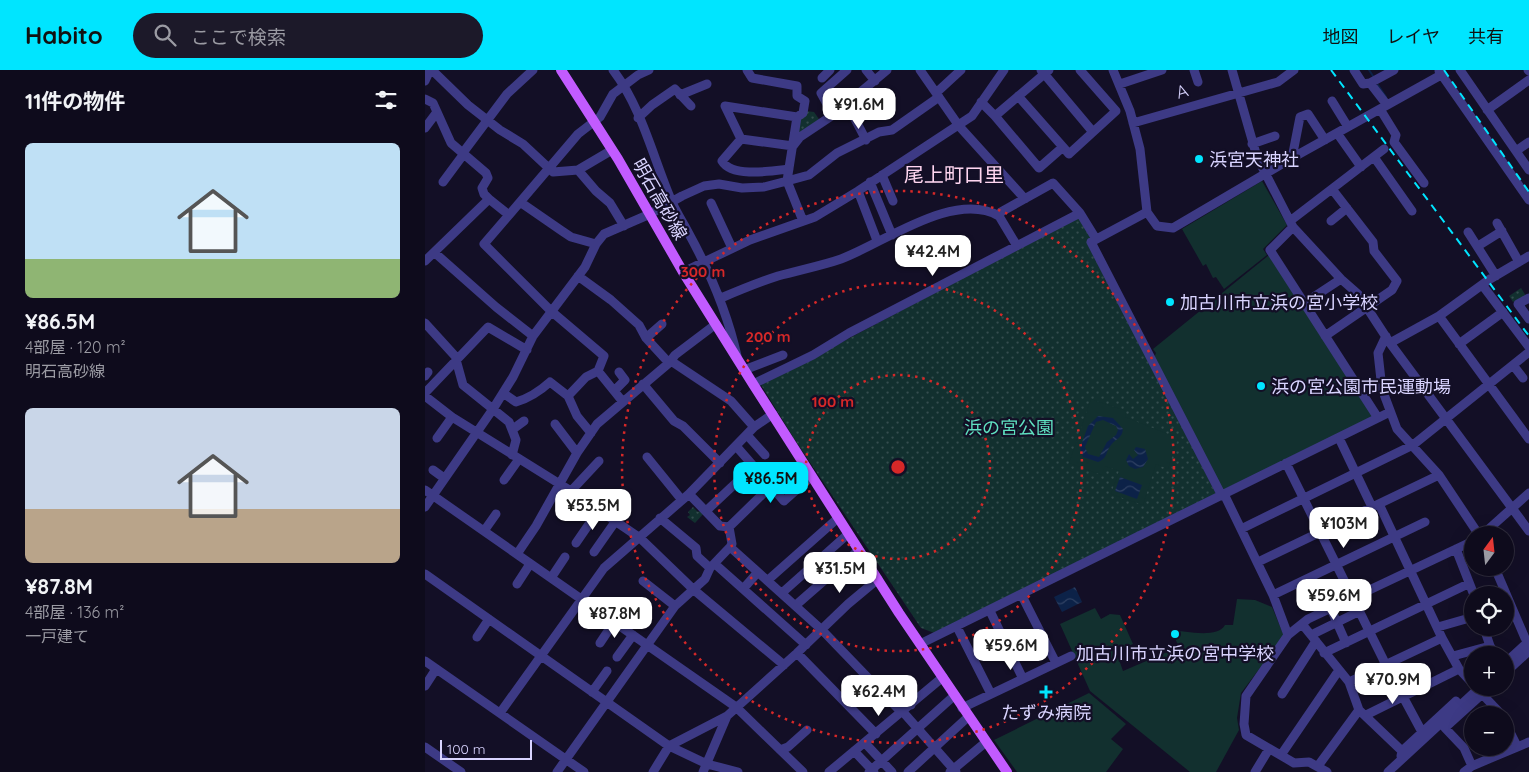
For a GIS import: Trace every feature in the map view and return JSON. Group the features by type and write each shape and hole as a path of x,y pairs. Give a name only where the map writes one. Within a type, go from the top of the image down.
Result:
{"main road":[{"name":"明石高砂線","path":"561,70 613,150 683,272 744,370 848,534 986,742 1003,771"}],"street":[{"path":"425,81 431,70 487,120 511,138 523,144 549,171 579,170 613,150"},
{"path":"613,70 624,84 666,183 672,202 721,298 730,322 737,358"},
{"path":"569,396 586,377 598,371 604,356 551,311 484,244 549,171 578,134 600,117 613,94 624,84 649,70"},
{"path":"741,139 725,106 797,117 803,113 805,101 797,96 797,86 752,78 747,70"},
{"path":"767,81 769,70"},
{"path":"822,78 830,70"},
{"path":"833,115 821,93 847,70"},
{"path":"867,70 875,81"},
{"path":"793,146 803,135 833,115 887,70"},
{"path":"920,70 959,126 1025,199"},
{"path":"425,507 493,409 533,336 585,267 596,244 604,234 650,214 693,190 714,184 750,188 764,187 809,175 837,153 879,132 892,130 901,125 937,95 961,70"},
{"path":"683,272 732,248 815,217 858,191 972,116 1004,70"},
{"path":"1018,96 1069,154 1116,111 1080,70"},
{"path":"1113,70 1120,84 1133,123 1139,149 1147,212 1157,226 1173,228 1440,72 1529,200"},
{"path":"1120,84 1162,70"},
{"path":"1194,70 1198,82"},
{"path":"1233,70 1252,144 1292,224 1341,279 1358,294 1388,340 1529,531"},
{"name":"A","path":"1133,123 1239,91 1244,92 1278,82 1294,70"},
{"path":"1354,70 1363,84 1373,81 1393,70"},
{"path":"1459,70 1529,170"},
{"path":"443,182 487,120 528,71"},
{"path":"995,116 1045,71 1093,132"},
{"path":"1487,110 1529,80"},
{"path":"1373,81 1396,135 1395,142 1405,153 1424,183"},
{"path":"681,95 702,84"},
{"path":"639,118 670,90 675,89 691,106"},
{"path":"425,99 433,103 451,143 486,173 488,178 482,188 484,194 509,215"},
{"path":"1332,101 1347,127"},
{"path":"981,102 1039,168 1063,147"},
{"path":"847,104 866,140"},
{"path":"425,128 437,112"},
{"path":"1292,158 1300,117 1308,114 1325,140"},
{"path":"797,117 787,181 803,221"},
{"path":"1337,133 1361,167"},
{"path":"1252,144 1275,136"},
{"path":"741,139 793,146"},
{"path":"741,139 722,161 731,169 757,173 789,169"},
{"path":"1516,151 1529,142"},
{"path":"1378,418 1270,250 1292,224 1332,189 1384,149"},
{"path":"1373,157 1413,211"},
{"path":"579,170 596,191 610,202 624,226"},
{"path":"882,175 893,201"},
{"path":"870,182 892,236"},
{"path":"999,216 1053,183 1080,212 1095,239"},
{"path":"1325,336 1392,290 1397,281 1374,251 1373,242 1332,189"},
{"path":"858,191 876,238"},
{"path":"425,262 489,198"},
{"path":"520,202 567,234 596,244"},
{"path":"711,203 732,248"},
{"path":"721,298 777,277 842,259 937,216 966,208 984,210 999,216 1017,246"},
{"path":"1331,221 1347,208"},
{"path":"753,384 813,355 849,333 1080,212"},
{"path":"1147,212 1091,242 1258,562 1288,635"},
{"path":"1478,246 1499,227 1519,262"},
{"path":"1468,232 1496,276"},
{"path":"435,252 496,307 533,336"},
{"path":"1475,526 1439,475 1397,429 1382,389 1378,353 1388,340 1439,316 1496,276 1529,256"},
{"path":"578,276 633,318 646,338 670,362 731,401 755,427"},
{"path":"1303,304 1341,279"},
{"path":"1483,286 1529,347"},
{"path":"1529,298 1518,304 1529,319"},
{"path":"1459,344 1503,312"},
{"path":"1439,316 1459,344 1476,359 1489,385 1529,439"},
{"path":"425,323 437,334 457,361 463,385 509,422 513,429 516,440 516,459 504,480"},
{"path":"646,338 662,324"},
{"path":"517,554 561,485 577,453 591,433 643,384 670,362 675,355 715,324"},
{"path":"425,393 488,327 527,350"},
{"path":"1241,529 1413,445 1529,352"},
{"path":"744,370 783,354"},
{"path":"1513,365 1523,378"},
{"path":"578,370 586,377"},
{"path":"598,371 623,402"},
{"path":"615,390 625,380 619,372"},
{"path":"503,393 516,402 532,396 550,382 569,396 577,416 591,433"},
{"path":"643,384 674,421 683,426 720,462"},
{"path":"425,396 476,433 571,491 638,540 694,590 784,665"},
{"path":"920,644 1022,596 1390,412"},
{"path":"500,713 605,568 685,497 755,427 773,414"},
{"path":"437,438 452,417"},
{"path":"513,429 524,421"},
{"path":"555,424 577,453"},
{"path":"747,435 765,455"},
{"path":"1339,438 1356,473 1394,537 1442,638 1459,670 1464,675"},
{"path":"736,446 784,501 812,476"},
{"path":"647,457 685,497 706,511 719,526 729,527"},
{"path":"571,491 594,463"},
{"path":"1286,463 1322,532 1385,665 1421,732"},
{"path":"706,511 754,466"},
{"path":"433,470 444,478"},
{"path":"1258,562 1439,475"},
{"path":"729,527 771,486"},
{"path":"425,490 736,707 803,772"},
{"path":"1492,526 1529,493"},
{"path":"576,543 597,511 605,494"},
{"path":"484,531 496,514"},
{"path":"660,518 695,548 697,556 743,589 806,645"},
{"path":"768,580 838,518"},
{"path":"1273,596 1425,522"},
{"path":"594,552 614,523"},
{"path":"557,772 675,606 694,590 712,566 730,547 729,527"},
{"path":"783,592 848,534"},
{"path":"1327,772 1309,762 1294,763 1246,735 1244,706 1246,696 1288,635 1302,624 1464,545"},
{"path":"730,547 783,592 822,630 917,728 953,771 986,742"},
{"path":"1324,653 1469,584 1456,549"},
{"path":"796,606 859,550"},
{"path":"551,578 565,556"},
{"path":"517,584 530,564"},
{"path":"743,589 758,572"},
{"path":"425,574 669,746 705,768 738,772"},
{"path":"1499,576 1527,637"},
{"path":"653,772 669,746 727,716 806,645 848,604 878,579"},
{"path":"643,581 675,606"},
{"path":"1022,596 1056,663"},
{"path":"600,643 624,607"},
{"path":"1331,609 1346,642"},
{"path":"990,611 1023,679"},
{"path":"1282,689 1313,638 1337,622 1360,612"},
{"path":"477,637 489,620"},
{"path":"1438,628 1464,620"},
{"path":"1302,624 1349,682 1362,713 1402,750"},
{"path":"957,627 991,694"},
{"path":"617,657 633,635"},
{"path":"1487,636 1490,646"},
{"path":"1514,648 1527,637"},
{"path":"1514,652 1527,637"},
{"path":"1349,682 1442,638"},
{"path":"1514,665 1529,652"},
{"path":"797,653 876,734"},
{"path":"1453,656 1464,653"},
{"path":"908,772 934,749 965,712 991,694 1071,656"},
{"path":"425,661 584,772"},
{"path":"425,686 436,670"},
{"path":"1281,755 1339,670"},
{"path":"1318,766 1362,713 1403,698 1459,670"},
{"path":"592,692 607,671"},
{"path":"829,772 943,677"},
{"path":"900,682 895,686 911,705"},
{"path":"1399,761 1402,750 1464,693"},
{"path":"854,751 872,771 917,728 955,696"},
{"path":"1388,772 1474,696"},
{"path":"1399,761 1420,751 1475,696"},
{"path":"1485,696 1494,706"},
{"path":"705,768 727,716"},
{"path":"1445,728 1463,748 1472,766"},
{"path":"780,750 788,747 803,730"},
{"path":"1514,740 1517,746"},
{"path":"1464,772 1472,766 1529,742"},
{"path":"865,743 891,772"},
{"path":"425,747 461,772"},
{"path":"1257,771 1269,748"}],"green space":[{"path":"806,111 814,112 821,122 798,135 800,118"},
{"path":"1262,181 1287,225 1263,249 1267,255 1224,289 1216,277 1213,278 1206,264 1203,266 1182,229"},
{"name":"浜の宮公園","path":"1078,217 1092,235 1091,247 1217,496 937,634 921,628 795,440 761,385"},
{"name":"浜の宮公園市民運動場","path":"1269,255 1372,415 1372,418 1221,491 1154,358 1156,353 1153,349"},
{"path":"1521,288 1526,296 1513,302 1509,296"},
{"path":"1091,399 1126,411 1125,417 1178,438 1168,469 1156,464 1143,505 1111,494 1119,471 1105,466 1102,475 1069,463"},
{"path":"693,507 698,512 701,510 704,513 695,523 687,517 690,515 688,512"},
{"path":"1237,599 1255,600 1272,607 1284,636 1241,693 1237,718 1239,730 1216,772 1190,772 1090,691 1060,624 1095,608 1101,619 1110,614 1120,615 1133,644 1116,651 1123,671 1179,647 1171,630 1208,633 1215,632 1225,625 1233,625"},
{"path":"1089,693 1126,724 1111,739 1123,749 1106,772 1017,772 994,740"}],"water":[{"path":"1098,416 1113,418 1123,429 1120,437 1111,445 1105,457 1098,462 1083,457 1080,448 1088,426","holes":["1103,420 1116,426 1118,430 1116,435 1107,442 1099,457 1088,454 1085,447 1096,422"]},
{"path":"1136,447 1145,449 1148,459 1143,467 1135,469 1129,466 1126,460 1129,454 1133,459 1138,455 1134,450"},
{"path":"1120,477 1142,485 1137,499 1115,491"},
{"path":"1075,587 1082,602 1062,612 1054,597"}],"waterway":[{"path":"1369,70 1373,76"},
{"path":"1378,85 1386,97"}],"railway":[{"path":"1331,70 1529,336"},
{"path":"1444,70 1529,192"}],"place":[{"name":"浜宮天神社","path":"1199,159"},
{"name":"加古川市立浜の宮小学校","path":"1170,302"},
{"name":"浜の宮公園市民運動場","path":"1261,386"},
{"name":"加古川市立浜の宮中学校","path":"1175,634"},
{"name":"たずみ病院","path":"1046,692"}],"district":[{"name":"尾上町口里","path":"954,174"}]}
